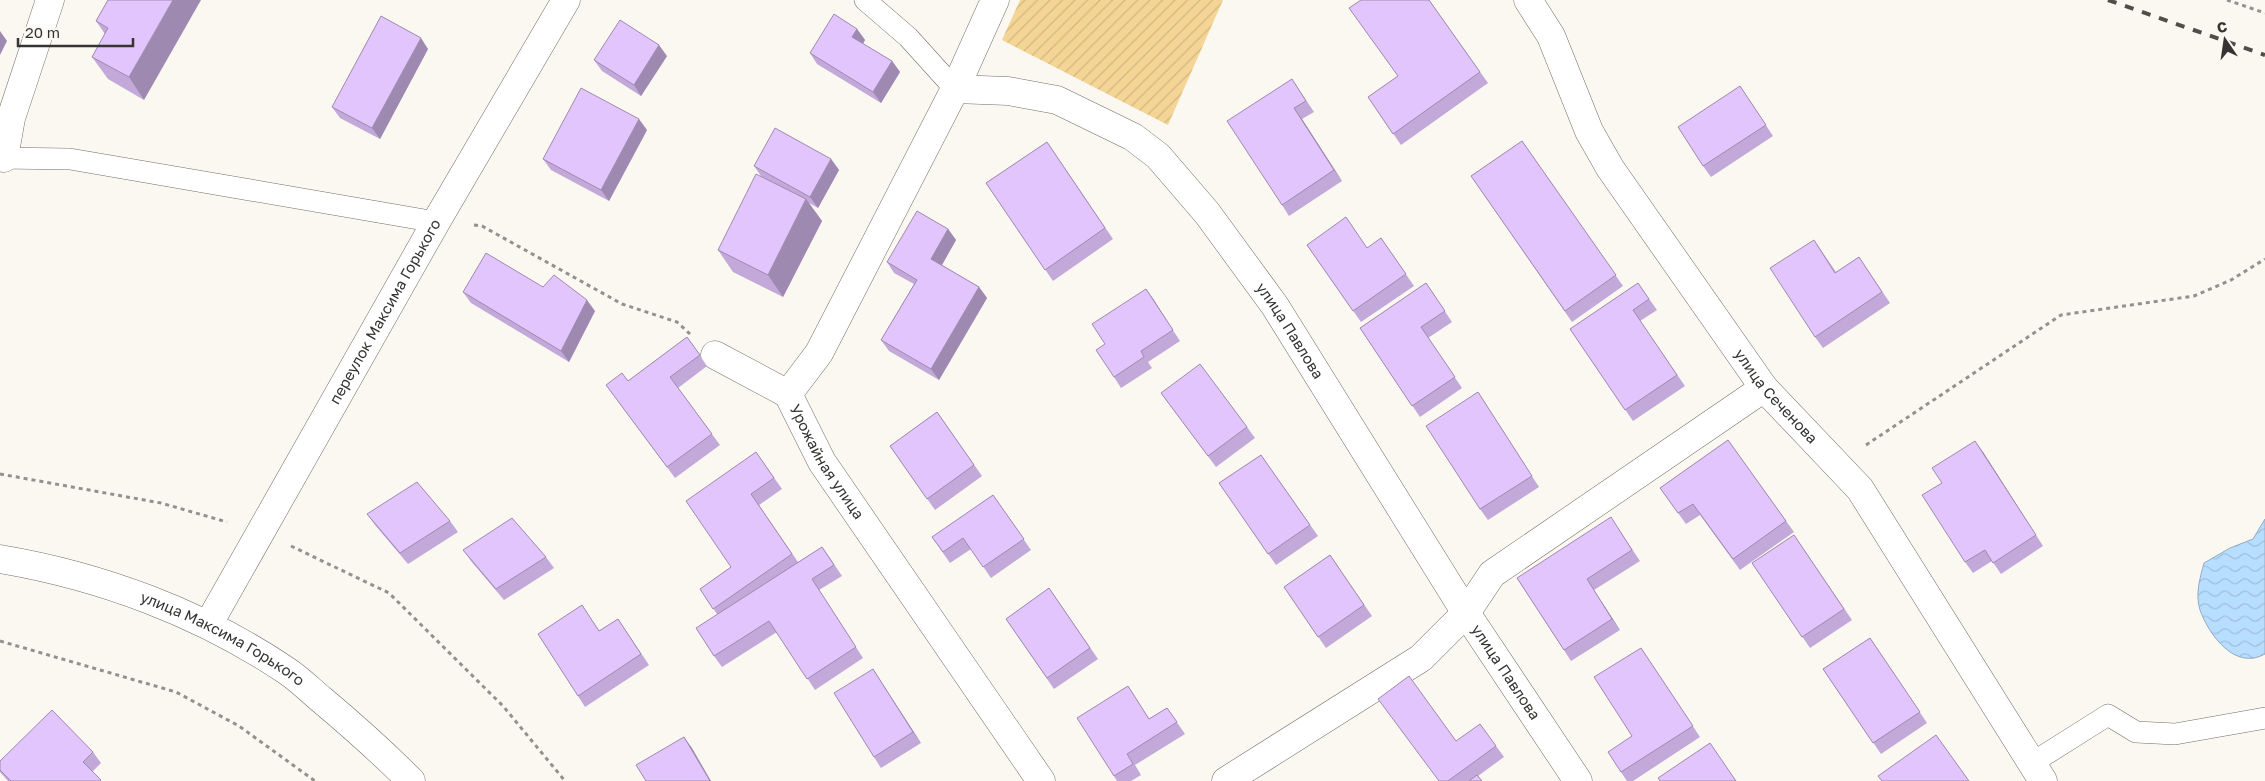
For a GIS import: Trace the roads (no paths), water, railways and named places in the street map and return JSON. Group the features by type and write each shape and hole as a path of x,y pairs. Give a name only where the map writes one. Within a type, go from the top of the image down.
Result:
{"street":[{"path":"2,158 11,118 50,0"},
{"name":"переулок Максима Горького","path":"208,625 436,222 566,0"},
{"path":"788,394 818,353 955,89 995,0"},
{"name":"улица Сеченова","path":"1528,0 1551,36 1589,131 1610,168 1764,388 1860,489 2038,772"},
{"name":"улица Павлова","path":"955,89 1008,91 1057,100 1133,137 1158,156 1207,213 1275,306 1466,613 1578,781"},
{"name":"Урожайная улица","path":"715,355 788,394 822,462 1041,781"},
{"path":"1226,781 1421,658 1466,613 1492,574 1764,388"},
{"name":"улица Максима Горького","path":"0,559 50,567 129,592 208,625 287,671 366,736 411,781"}],"lane":[{"path":"864,0 908,37 955,89"},
{"path":"2,158 70,159 436,222"},
{"path":"2038,772 2108,715 2136,732 2175,734 2265,718"}],"water":[{"path":"2265,519 2265,654 2254,658 2243,658 2225,648 2210,630 2200,610 2199,586 2204,563 2230,548 2253,539"}],"railway":[{"path":"2108,0 2265,55"}]}
